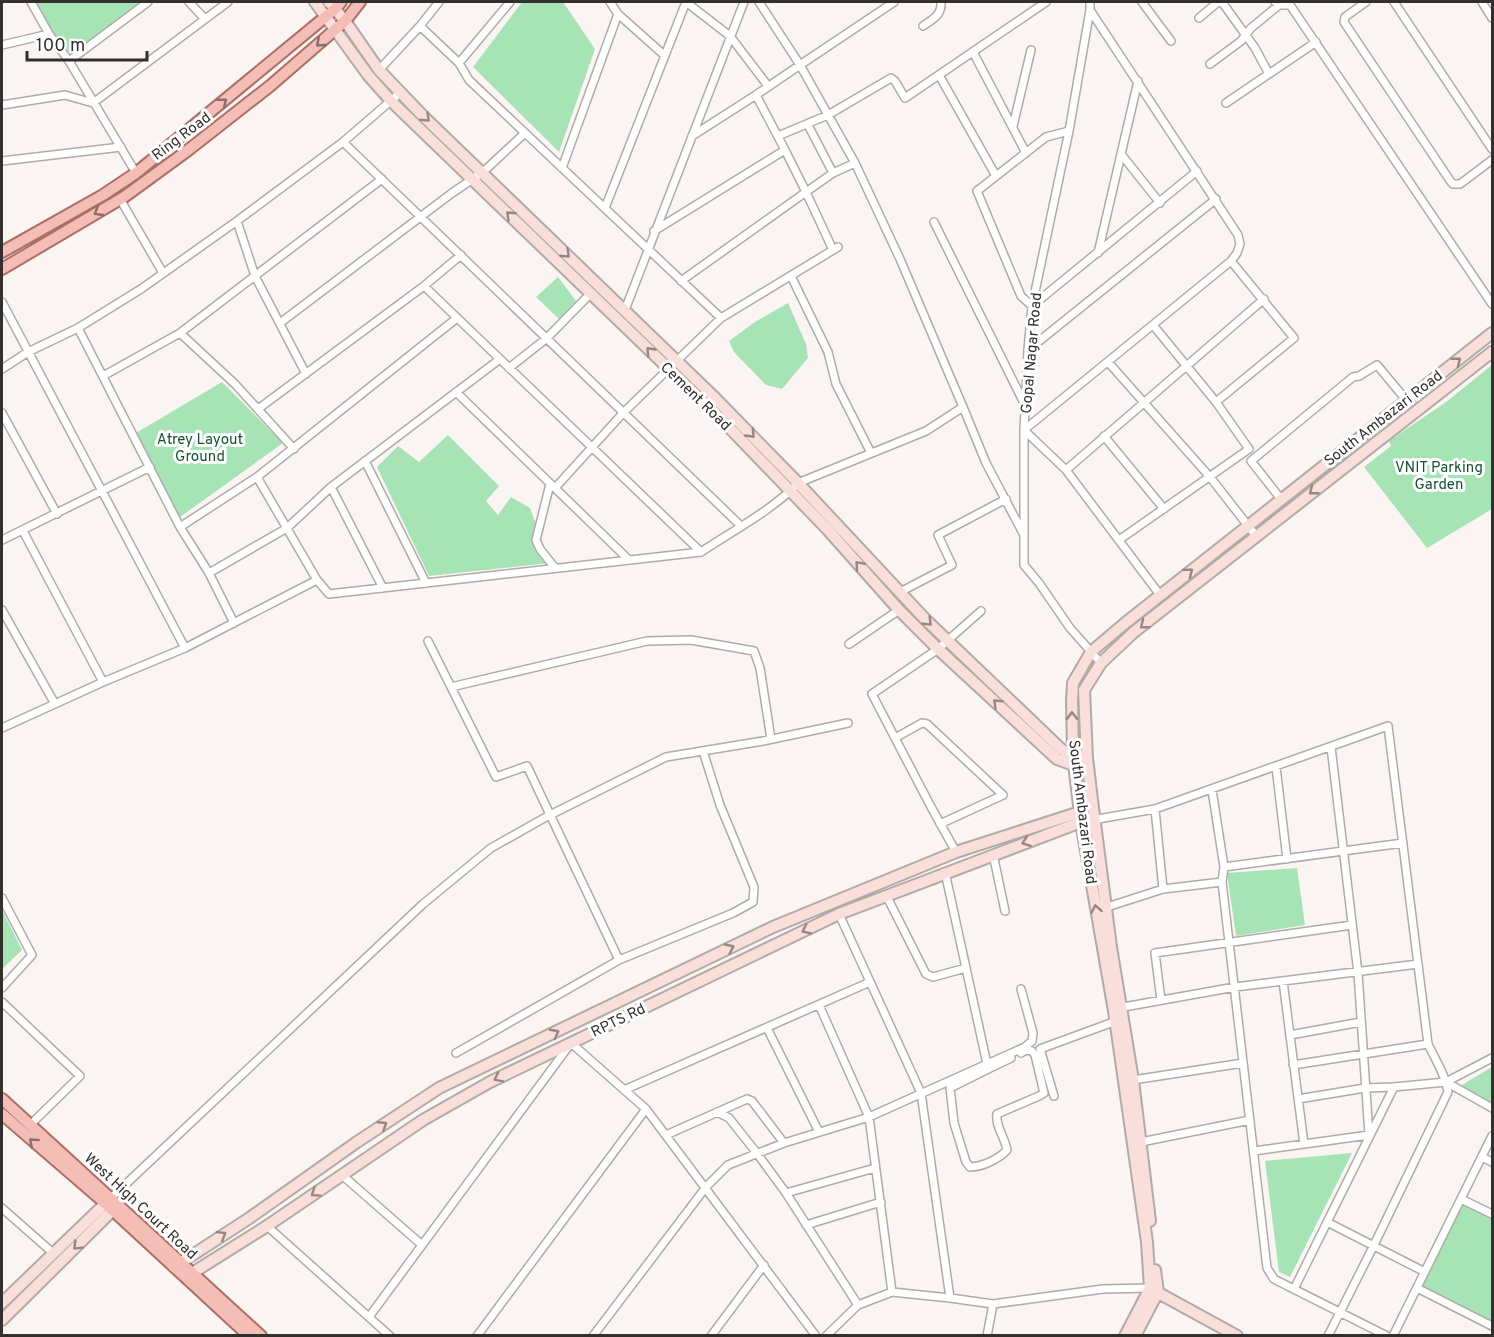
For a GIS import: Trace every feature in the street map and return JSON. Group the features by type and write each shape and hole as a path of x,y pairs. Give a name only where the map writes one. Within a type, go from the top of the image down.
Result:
{"main road":[{"path":"315,2 333,7"},
{"name":"Ring Road","path":"2,269 125,196 270,86 345,21 360,2"},
{"name":"Cement Road","path":"333,7 379,70 424,117 677,361 794,487 828,530 898,610 1057,759 1073,762"},
{"name":"Cement Road","path":"333,7 336,29 368,75 391,101 668,369 794,487 1073,762"},
{"name":"Ring Road","path":"2,252 103,195 136,173 333,7"},
{"name":"South Ambazari Road","path":"1154,1290 1133,1080 1080,817 1073,762 1073,683 1091,652 1492,333"},
{"name":"South Ambazari Road","path":"1154,1290 1116,1021 1118,1008 1107,907 1087,763 1084,690 1101,663 1134,632 1492,352"},
{"path":"1073,762 1087,763"},
{"path":"177,1265 440,1088 773,927 956,852 1080,817"},
{"name":"RPTS Rd","path":"188,1275 267,1226 423,1120 490,1082 839,914 993,854 1080,817"},
{"name":"West High Court Road","path":"2,1099 249,1335"},
{"name":"West High Court Road","path":"2,1114 112,1204"},
{"path":"2,1303 53,1253 112,1204"},
{"path":"2,1320 112,1204"},
{"name":"West High Court Road","path":"188,1275 261,1335"},
{"path":"1125,1335 1154,1290"},
{"path":"1135,1335 1154,1290"},
{"path":"1154,1290 1237,1335"}],"street":[{"path":"31,2 136,173"},
{"path":"69,61 148,2"},
{"path":"189,2 205,19"},
{"path":"93,103 228,2"},
{"path":"379,70 439,2"},
{"path":"459,63 510,2"},
{"path":"610,2 618,14 664,56"},
{"path":"604,208 686,2 730,36 768,86"},
{"path":"625,310 647,248 744,2"},
{"path":"759,2 800,65 855,163 900,260 986,463 1024,535"},
{"path":"691,136 894,2"},
{"path":"923,26 939,15 942,9 941,2"},
{"path":"778,136 828,115 891,78 905,98 1046,2"},
{"name":"Gopal Nagar Road","path":"1090,2 1068,131 1032,306 1024,430 1024,565 1040,583 1070,628 1101,663"},
{"path":"1142,2 1171,41"},
{"path":"1198,18 1220,2 1262,58 1269,74"},
{"path":"1366,2 1345,16 1344,22 1451,182 1460,184 1492,160"},
{"path":"1394,2 1492,149"},
{"path":"1482,2 1492,18"},
{"path":"1210,64 1241,41 1277,3 1290,5 1492,304"},
{"path":"1090,10 1215,199 1238,235 1240,244 1231,261 1024,430 1066,470 1160,595"},
{"path":"562,168 618,14"},
{"path":"420,26 459,63 469,80 721,318"},
{"path":"2,45 49,34"},
{"path":"1226,103 1316,42"},
{"path":"1013,126 1031,50"},
{"path":"972,52 1026,153"},
{"path":"939,75 996,176"},
{"path":"1098,253 1138,81"},
{"path":"2,369 28,352 78,328 163,273 343,142 401,92"},
{"path":"555,568 536,540 553,486 593,448 624,412 721,318 835,249 756,94"},
{"path":"2,105 65,95 93,103"},
{"path":"808,125 833,173"},
{"path":"1068,131 1046,137 977,191 1020,296 1032,306 1197,171"},
{"path":"280,323 483,172 525,133"},
{"path":"343,142 741,526"},
{"path":"2,161 121,147"},
{"path":"654,231 785,150"},
{"path":"1121,154 1160,203"},
{"path":"681,281 833,173 855,163"},
{"path":"103,376 180,333 382,179"},
{"path":"123,182 125,196 163,273"},
{"path":"1028,350 1215,199"},
{"path":"237,221 255,276 306,374"},
{"path":"934,222 1025,405"},
{"path":"258,409 424,286 461,255"},
{"path":"1216,402 1294,338 1231,261"},
{"path":"791,276 828,352 836,384 871,453"},
{"path":"424,286 701,552"},
{"path":"509,368 547,338 591,293"},
{"path":"1066,470 1264,299"},
{"path":"2,302 185,648"},
{"path":"180,527 257,477 457,318"},
{"path":"1119,540 1250,449 1216,402 1153,325"},
{"path":"78,328 180,527 209,573 234,623"},
{"path":"180,333 258,409 294,449"},
{"path":"209,573 287,528 331,486 500,358"},
{"path":"1108,362 1210,477 1256,536"},
{"path":"1281,499 1251,461 1353,377 1377,366 1407,401"},
{"path":"456,392 629,560"},
{"path":"257,477 317,580 329,594 701,552 794,487 926,431 963,407"},
{"path":"2,413 5,428 57,514"},
{"path":"1104,436 1164,509"},
{"path":"365,461 426,583"},
{"path":"2,540 150,467"},
{"path":"331,486 383,588"},
{"path":"900,592 952,565 938,535 1006,499"},
{"path":"22,531 103,682"},
{"path":"2,727 185,648 317,580"},
{"path":"2,609 55,704"},
{"path":"849,644 898,610"},
{"path":"956,852 872,694 938,649 981,611"},
{"path":"451,687 647,641 691,640 737,647 754,651 760,668 771,739"},
{"path":"428,641 496,777 527,766 619,960"},
{"path":"112,1204 423,904 491,848 550,815 666,757 848,723"},
{"path":"895,738 922,723 927,724 1003,795 940,824"},
{"path":"1080,817 1095,819 1155,809 1388,726 1428,1044 1446,1082 1448,1092 1328,1335"},
{"path":"1331,747 1358,973 1370,1135"},
{"path":"456,1053 619,960 733,913 753,902 754,887 720,805 703,751"},
{"path":"1276,767 1287,859"},
{"path":"1212,790 1224,867 1222,882 1267,1268 1274,1279 1387,1335"},
{"path":"1155,809 1163,890"},
{"path":"1224,867 1403,843"},
{"path":"993,854 1005,910"},
{"path":"945,872 988,1066"},
{"path":"945,872 988,1066"},
{"path":"1107,907 1163,890 1222,882"},
{"path":"886,896 926,974 933,977 966,968"},
{"path":"2,898 32,955 2,988"},
{"path":"839,914 921,1093 950,1298"},
{"path":"1161,1000 1155,953 1352,925"},
{"path":"1118,1008 1234,987 1418,964"},
{"path":"1283,981 1305,1144"},
{"path":"624,1090 870,982"},
{"path":"988,1066 1032,1041 1034,1032 1021,989"},
{"path":"2,1002 80,1076 30,1125"},
{"path":"819,1005 868,1116 892,1292"},
{"path":"1054,1096 1040,1049 1116,1021"},
{"path":"1290,1035 1361,1022"},
{"path":"767,1028 819,1132"},
{"path":"369,1317 571,1043 646,1109 816,1335"},
{"path":"1293,1065 1428,1044"},
{"path":"593,1335 705,1187 728,1165 756,1152 868,1116 1026,1050 1032,1051 1035,1055 1044,1093 997,1114 996,1119 1006,1141 1007,1150 1003,1155 977,1167 970,1167 966,1162 954,1123 950,1088 954,1082"},
{"path":"1298,1099 1365,1088 1446,1082 1492,1058"},
{"path":"1133,1080 1243,1063"},
{"path":"1446,1082 1492,1108"},
{"path":"1294,1289 1394,1087"},
{"path":"666,1136 747,1099 752,1101 784,1143"},
{"path":"477,1335 646,1109"},
{"path":"717,1112 729,1118 786,1193 858,1305"},
{"path":"1141,1142 1250,1120"},
{"path":"1254,1151 1370,1135"},
{"path":"1393,1335 1492,1136"},
{"path":"1482,1157 1492,1162"},
{"path":"786,1193 875,1168"},
{"path":"342,1175 422,1245"},
{"path":"1461,1199 1492,1214"},
{"path":"806,1225 881,1202"},
{"path":"2,1209 53,1253"},
{"path":"1327,1222 1425,1272"},
{"path":"267,1226 390,1335"},
{"path":"711,1335 764,1265"},
{"path":"1417,1288 1492,1326"},
{"path":"826,1335 858,1305 892,1292 993,1304 1103,1289 1154,1290"},
{"path":"987,1335 993,1304"}],"green space":[{"path":"28,2 145,2 74,58"},
{"path":"522,2 563,2 595,49 559,152 473,67"},
{"path":"558,277 576,301 559,319 536,297"},
{"path":"788,303 806,344 808,358 782,389 766,385 734,352 729,341 755,322"},
{"name":"VNIT Parking Garden","path":"1492,365 1492,509 1427,548 1364,467 1391,446 1389,441 1446,402"},
{"name":"Atrey Layout Ground","path":"222,382 283,443 180,517 136,433"},
{"path":"448,435 499,486 486,501 498,515 511,497 530,508 550,563 429,576 377,467 398,446 419,462"},
{"path":"1297,868 1305,925 1236,936 1227,873"},
{"path":"2,910 22,950 2,969"},
{"path":"1492,1067 1492,1106 1457,1088"},
{"path":"1352,1153 1290,1277 1279,1272 1265,1161"},
{"path":"1462,1201 1492,1216 1492,1324 1421,1287"}]}
